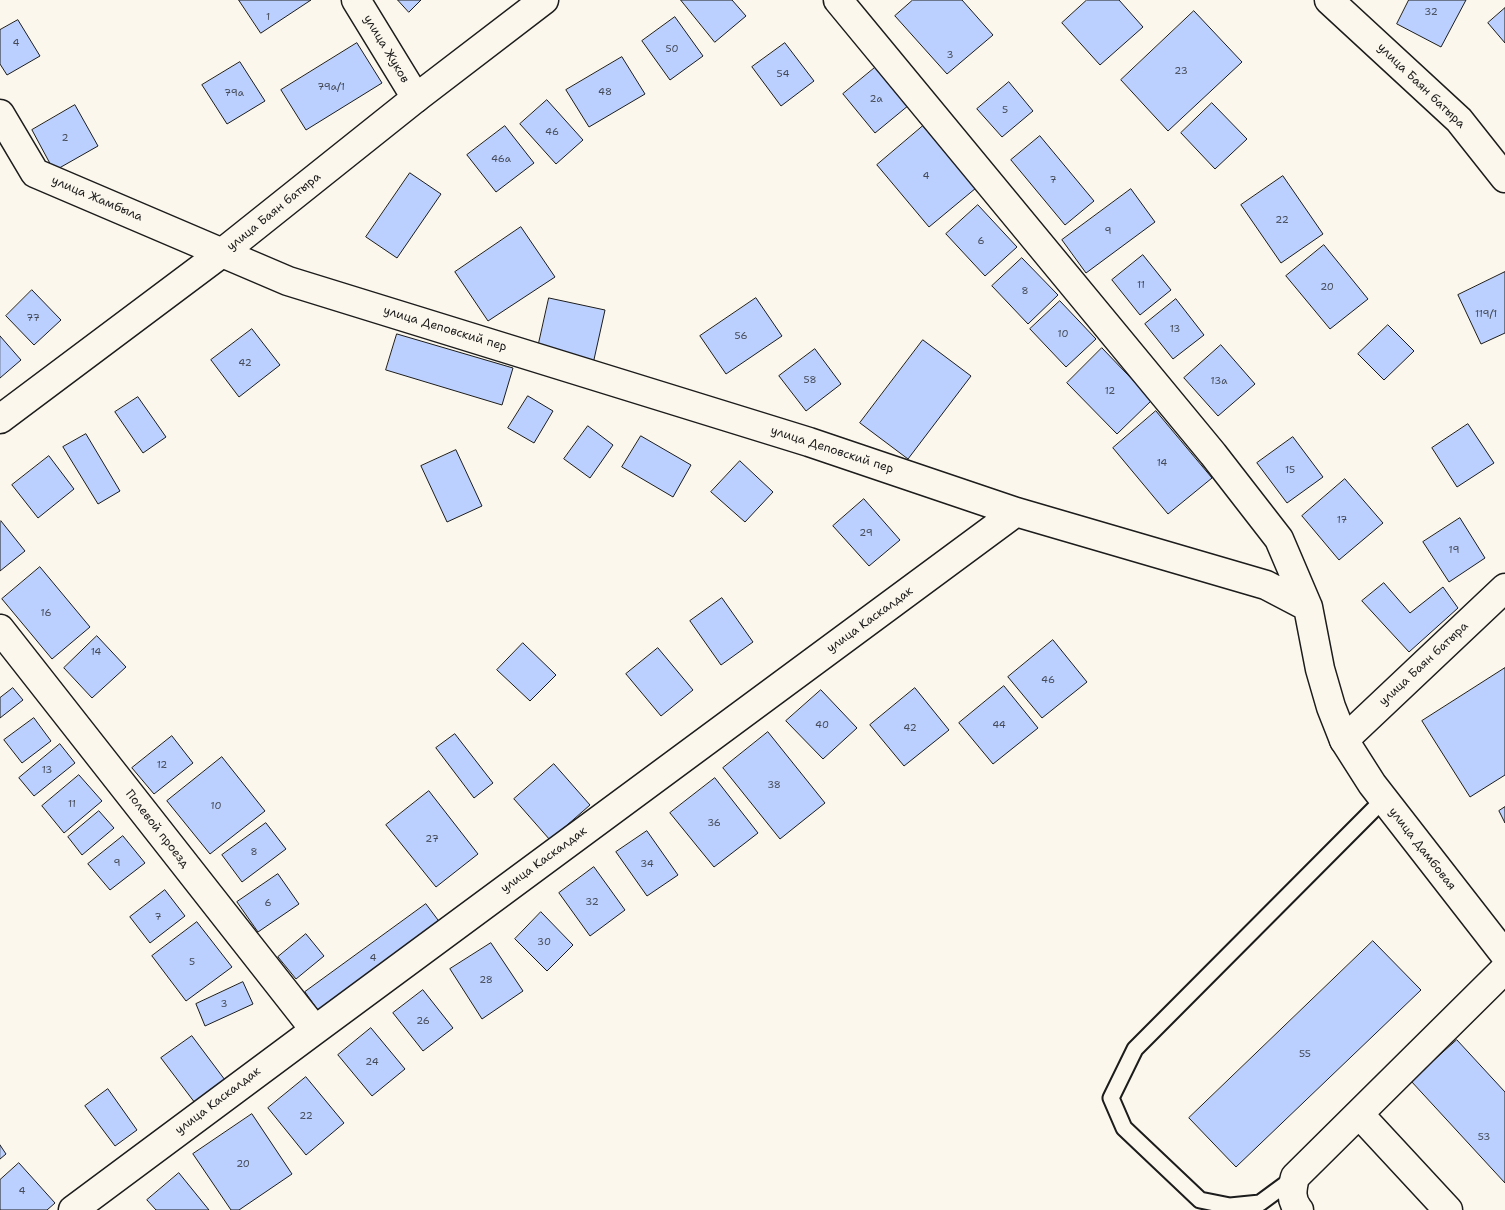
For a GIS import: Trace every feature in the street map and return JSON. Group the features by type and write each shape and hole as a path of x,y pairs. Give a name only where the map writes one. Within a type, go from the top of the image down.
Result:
{"street":[{"name":"улица Жуков","path":"356,0 416,98"},
{"name":"улица Баян батыра","path":"0,419 223,252 416,98 544,0"},
{"path":"838,0 1213,454 1279,539 1308,606 1320,669 1331,707 1344,740"},
{"name":"улица Баян батыра","path":"1330,0 1459,120 1505,178"},
{"name":"улица Жамбыла","path":"0,114 35,173 223,252"},
{"name":"улица Деповский пер","path":"223,252 288,281 809,442 1016,512 1266,585 1308,606"},
{"name":"улица Каскалдак","path":"73,1210 1016,512"},
{"name":"улица Баян батыра","path":"1344,740 1505,588"},
{"name":"Полевой проезд","path":"0,629 315,1030"},
{"name":"улица Дамбовая","path":"1344,740 1360,768 1505,955"},
{"path":"1299,1210 1294,1204 1292,1192 1295,1177 1505,969"},
{"path":"1359,1114 1448,1210"}],"lane":[{"path":"1295,1177 1260,1203 1230,1206 1200,1200 1124,1128 1111,1098 1135,1049 1384,799"}],"building":[{"path":"239,0 311,0 261,33"},
{"path":"398,0 421,0 409,12"},
{"path":"681,0 732,0 746,16 715,42"},
{"path":"913,0 962,0 993,35 947,74 895,16"},
{"path":"1087,0 1119,0 1143,27 1100,65 1062,23"},
{"path":"1409,0 1466,0 1441,47 1397,24"},
{"path":"1505,8 1505,43 1488,23"},
{"path":"1194,11 1242,62 1168,131 1121,80"},
{"path":"675,17 703,56 670,80 642,41"},
{"path":"18,20 40,56 7,75 0,64 0,30"},
{"path":"357,43 382,83 306,130 281,90"},
{"path":"785,43 814,81 781,106 752,67"},
{"path":"622,57 645,94 589,127 566,90"},
{"path":"240,62 265,101 227,124 202,85"},
{"path":"877,66 909,105 875,133 843,94"},
{"path":"1009,82 1033,111 1002,137 977,109"},
{"path":"547,100 583,140 556,164 520,124"},
{"path":"1212,103 1247,139 1215,169 1181,133"},
{"path":"75,105 98,146 54,171 32,130"},
{"path":"505,126 534,163 496,192 467,155"},
{"path":"923,126 976,188 929,227 877,165"},
{"path":"1040,136 1094,201 1065,225 1011,160"},
{"path":"410,173 441,194 397,258 366,237"},
{"path":"1283,176 1323,234 1281,263 1241,205"},
{"path":"1131,189 1155,222 1086,273 1062,240"},
{"path":"978,205 1017,247 985,276 946,234"},
{"path":"521,227 555,277 488,321 455,272"},
{"path":"1324,245 1368,299 1330,329 1286,276"},
{"path":"1143,255 1171,290 1140,315 1112,280"},
{"path":"1022,258 1058,295 1028,324 992,286"},
{"path":"1505,272 1505,333 1481,344 1458,295"},
{"path":"32,290 61,320 34,345 6,316"},
{"path":"549,298 605,310 593,364 537,352"},
{"path":"756,298 782,336 726,374 700,336"},
{"path":"1176,299 1204,335 1173,359 1145,324"},
{"path":"1060,301 1096,339 1066,367 1030,329"},
{"path":"1388,325 1414,351 1384,380 1358,354"},
{"path":"252,329 280,365 239,397 211,360"},
{"path":"397,334 513,368 502,405 386,370"},
{"path":"0,336 21,360 0,378"},
{"path":"923,340 971,376 908,459 860,423"},
{"path":"1221,345 1255,384 1218,416 1184,378"},
{"path":"1102,348 1152,400 1117,434 1067,383"},
{"path":"815,349 841,384 806,411 779,376"},
{"path":"528,396 553,411 534,443 508,428"},
{"path":"138,397 166,437 143,453 115,412"},
{"path":"1156,411 1212,478 1168,514 1113,448"},
{"path":"1468,424 1494,463 1457,487 1432,448"},
{"path":"588,426 613,445 590,478 564,459"},
{"path":"86,434 120,491 98,504 63,447"},
{"path":"641,436 691,465 673,497 622,467"},
{"path":"1293,437 1323,477 1287,503 1257,463"},
{"path":"456,450 482,506 447,522 421,466"},
{"path":"49,456 74,489 38,518 12,485"},
{"path":"740,461 773,492 745,522 711,492"},
{"path":"1345,479 1383,523 1339,560 1302,516"},
{"path":"864,499 900,540 869,566 833,526"},
{"path":"1460,518 1485,558 1449,582 1423,542"},
{"path":"0,522 25,551 0,571"},
{"path":"40,567 90,627 52,659 2,599"},
{"path":"1384,583 1410,613 1443,587 1458,608 1409,652 1362,601"},
{"path":"722,598 753,642 721,665 690,621"},
{"path":"97,636 126,667 92,698 64,668"},
{"path":"1053,640 1087,682 1042,718 1008,677"},
{"path":"523,643 556,675 530,701 497,670"},
{"path":"658,648 693,690 661,716 626,674"},
{"path":"1505,668 1505,775 1470,797 1422,721"},
{"path":"1004,686 1038,728 993,764 959,723"},
{"path":"13,688 23,700 0,718 0,698"},
{"path":"915,688 949,730 904,766 870,725"},
{"path":"821,690 857,728 823,759 786,721"},
{"path":"34,718 51,741 22,763 4,740"},
{"path":"768,732 825,803 780,839 723,768"},
{"path":"455,734 493,783 474,798 436,748"},
{"path":"172,736 193,763 154,794 132,768"},
{"path":"60,744 75,763 34,796 19,778"},
{"path":"222,757 265,811 210,854 167,801"},
{"path":"554,764 590,805 550,840 514,799"},
{"path":"79,775 102,801 64,833 42,806"},
{"path":"715,778 758,833 714,867 670,813"},
{"path":"429,791 478,854 436,887 386,825"},
{"path":"1505,807 1505,823 1499,811"},
{"path":"99,811 114,828 82,855 68,837"},
{"path":"266,823 286,849 242,882 222,855"},
{"path":"647,831 678,875 647,896 616,852"},
{"path":"123,836 145,863 110,890 88,864"},
{"path":"594,867 625,910 590,936 559,893"},
{"path":"278,874 299,904 258,932 237,902"},
{"path":"165,890 185,916 150,943 130,917"},
{"path":"426,904 441,924 320,1013 305,992"},
{"path":"541,912 573,945 547,971 515,939"},
{"path":"197,922 232,967 186,1001 152,956"},
{"path":"306,934 324,956 296,979 278,957"},
{"path":"1373,941 1421,990 1236,1167 1189,1118"},
{"path":"491,943 523,991 482,1019 450,969"},
{"path":"243,982 253,1004 205,1026 196,1004"},
{"path":"423,990 453,1028 423,1051 393,1013"},
{"path":"371,1028 405,1069 372,1096 338,1055"},
{"path":"192,1036 225,1080 195,1103 161,1058"},
{"path":"1457,1040 1505,1092 1505,1183 1411,1081"},
{"path":"306,1077 344,1123 306,1155 268,1108"},
{"path":"108,1089 137,1130 115,1146 85,1106"},
{"path":"252,1114 292,1174 239,1210 231,1210 193,1154"},
{"path":"0,1145 6,1154 0,1159"},
{"path":"19,1163 55,1203 47,1210 0,1210 0,1180"},
{"path":"179,1173 209,1210 156,1210 147,1200"}]}
